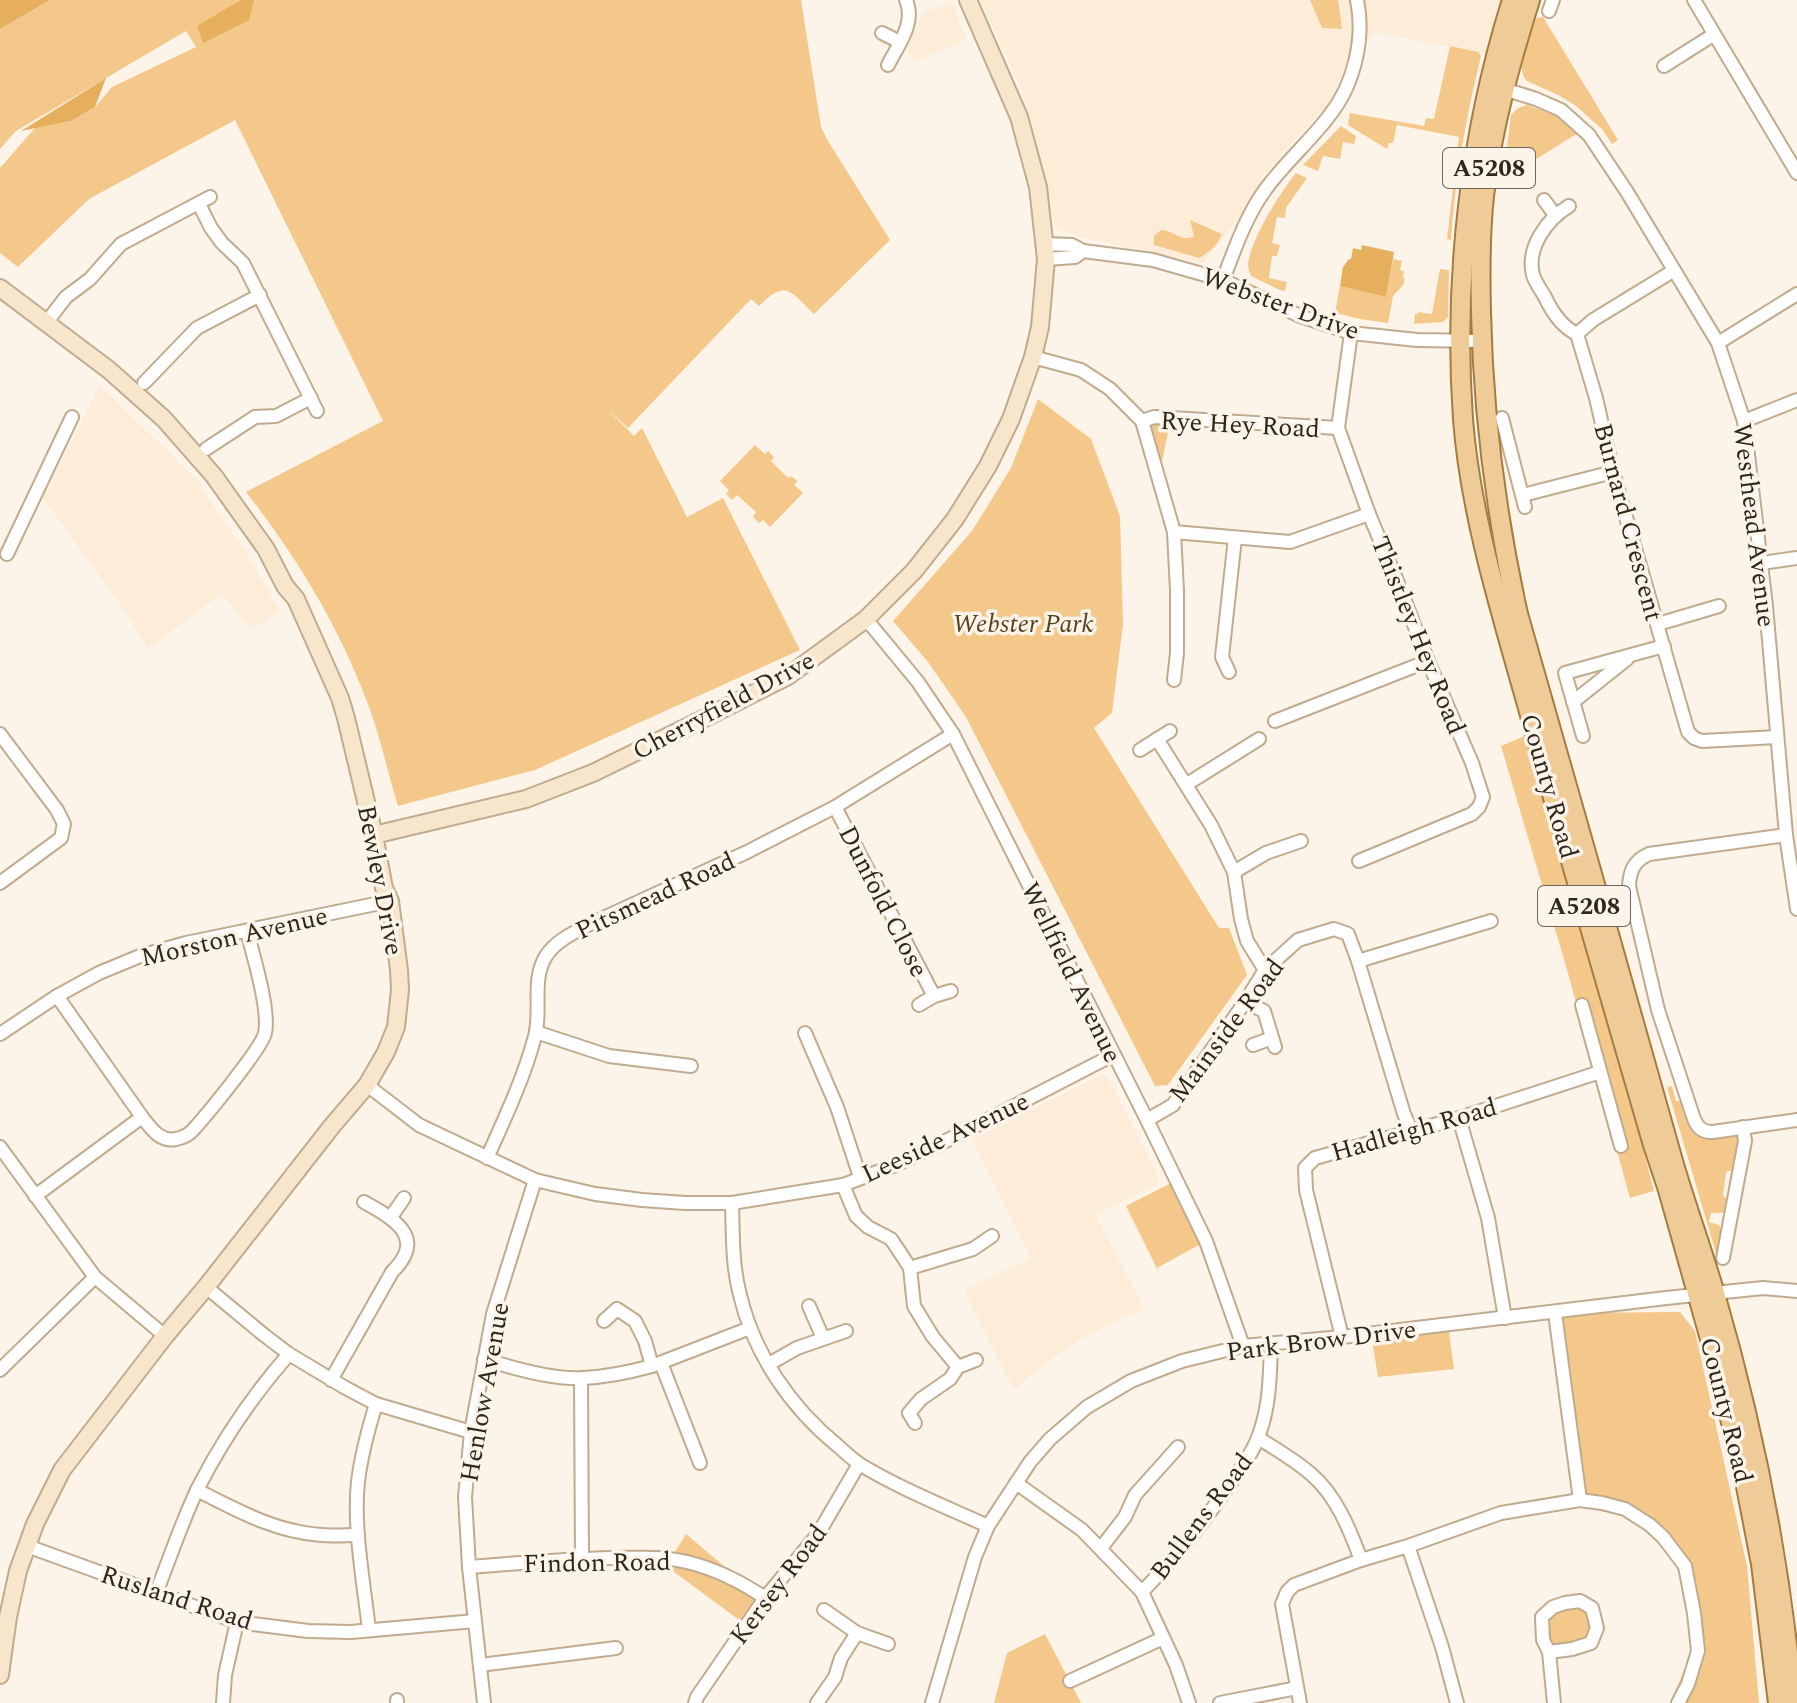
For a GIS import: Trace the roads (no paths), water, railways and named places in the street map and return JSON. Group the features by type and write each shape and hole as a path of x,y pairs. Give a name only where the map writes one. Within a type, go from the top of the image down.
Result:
{"main road":[{"name":"County Road","path":"1512,0 1495,54 1476,149 1462,277 1463,420 1473,492 1492,579 1540,753 1706,1295 1748,1421 1771,1529 1793,1703"},
{"name":"County Road","path":"1530,0 1504,89 1484,197 1481,341 1484,400 1496,498 1518,614 1671,1153 1706,1295 1761,1564 1778,1703"}],"street":[{"path":"888,65 911,17 906,0"},
{"name":"Cherryfield Drive","path":"374,835 526,799 593,773 788,676 866,619 943,537 969,499 1011,419 1040,327 1045,252 1038,187 1019,117 968,0"},
{"path":"1223,280 1239,238 1266,188 1331,115 1343,94 1357,51 1360,25 1357,0"},
{"path":"1694,0 1797,173"},
{"path":"882,33 900,42"},
{"path":"1664,66 1713,35"},
{"name":"Westhead Avenue","path":"1504,89 1561,110 1589,135 1718,343 1744,421 1776,705 1786,835 1797,909"},
{"path":"46,323 66,297 90,279 121,244 204,200 211,228 243,263 317,411"},
{"path":"1544,200 1555,215"},
{"path":"1569,206 1555,215 1544,229 1533,256 1533,274 1549,306 1567,329 1577,334 1593,320 1673,271"},
{"name":"Webster Drive","path":"1045,252 1075,257 1083,251 1153,260 1223,280 1288,311 1351,333 1391,339 1481,341"},
{"name":"Bewley Drive","path":"0,288 109,370 164,419 214,476 266,549 285,586 296,599 346,718 384,888 390,901 400,990 396,1027 367,1085 325,1134 62,1470 35,1524 4,1617 0,1675"},
{"path":"1718,343 1797,294"},
{"path":"144,383 197,328 260,295"},
{"name":"Thistley Hey Road","path":"1351,333 1338,428 1369,514 1472,763 1483,797 1472,814 1359,861"},
{"name":"Burnard Crescent","path":"1577,334 1688,732 1702,741 1777,737"},
{"path":"1033,357 1081,370 1110,389 1142,421 1174,532 1177,591 1174,680"},
{"path":"206,449 255,417 276,416 311,398"},
{"path":"1744,421 1797,400"},
{"path":"7,554 72,417"},
{"name":"Rye Hey Road","path":"1142,421 1154,417 1338,428"},
{"path":"1508,426 1524,501 1613,472"},
{"path":"1174,532 1290,542 1369,514"},
{"path":"1229,672 1222,657 1235,538"},
{"path":"1761,563 1797,558"},
{"path":"1658,624 1719,606"},
{"name":"Wellfield Avenue","path":"866,619 918,682 953,734 1207,1243 1243,1346"},
{"path":"1583,736 1561,669 1664,646"},
{"path":"1573,702 1633,654"},
{"path":"1275,721 1428,661"},
{"path":"1140,750 1170,731"},
{"path":"0,734 57,810 64,824 61,838 0,883"},
{"name":"Pitsmead Road","path":"487,1158 513,1101 536,1032 538,977 546,956 561,940 835,807 953,734"},
{"path":"1157,739 1211,825 1234,872 1247,941 1265,970"},
{"path":"1187,784 1259,739"},
{"path":"1782,796 1797,795"},
{"name":"Dunfold Close","path":"835,807 934,996"},
{"path":"1786,835 1649,854 1636,862 1629,886 1658,1010 1695,1123 1709,1133 1797,1120"},
{"path":"1234,872 1266,853 1301,841"},
{"name":"Morston Avenue","path":"0,1034 57,996 99,973 140,956 186,943 390,901"},
{"path":"1412,1132 1358,961 1491,921"},
{"name":"Mainside Road","path":"1147,1120 1173,1105 1265,970 1298,940 1334,929 1348,934 1358,961"},
{"path":"57,996 142,1117 164,1139 177,1139 189,1133 264,1037 266,1017 247,931"},
{"name":"Dunfold Close","path":"919,1005 951,991"},
{"path":"1245,1002 1264,1011 1273,1042 1253,1045"},
{"path":"1582,1005 1621,1146"},
{"path":"536,1032 609,1056 691,1066"},
{"path":"805,1033 837,1107 860,1177"},
{"name":"Leeside Avenue","path":"367,1085 419,1125 535,1180 626,1198 732,1203 843,1185 893,1166 1113,1055"},
{"name":"Hadleigh Road","path":"1342,1337 1306,1190 1305,1168 1315,1158 1459,1118 1600,1072"},
{"path":"35,1196 142,1117"},
{"path":"1459,1118 1488,1218 1505,1318"},
{"path":"1723,1258 1745,1141 1743,1127"},
{"path":"0,1147 95,1277 165,1336"},
{"name":"Henlow Avenue","path":"484,1703 469,1567 465,1497 471,1432 493,1314 535,1180"},
{"path":"843,1185 856,1216 868,1227 891,1239 910,1268 914,1306 933,1337 958,1367"},
{"path":"391,1217 404,1198"},
{"path":"331,1380 392,1272 409,1248 407,1239 391,1217 364,1202"},
{"path":"732,1203 733,1252 739,1294 750,1328 787,1395 823,1434 859,1464 988,1526"},
{"path":"1714,1218 1729,1222"},
{"path":"910,1268 973,1249 992,1236"},
{"path":"0,1370 95,1277"},
{"path":"206,1287 289,1354 331,1380 376,1404 471,1432"},
{"name":"Park Brow Drive","path":"932,1703 975,1557 988,1526 1050,1439 1087,1407 1131,1381 1182,1361 1243,1346 1763,1288 1797,1291"},
{"path":"604,1321 617,1309 619,1295"},
{"path":"809,1306 823,1338"},
{"path":"617,1309 635,1321 700,1463"},
{"path":"1555,1313 1580,1500"},
{"path":"484,1359 506,1367 581,1379 657,1365 750,1328"},
{"path":"769,1364 797,1348 846,1331"},
{"name":"Bullens Road","path":"1142,1592 1218,1501 1258,1438 1270,1390 1271,1344"},
{"path":"156,1593 197,1490 221,1446 244,1410 289,1354"},
{"path":"907,1415 921,1399 950,1379 958,1367 976,1360"},
{"path":"581,1379 582,1559"},
{"path":"369,1630 358,1535 357,1485 365,1440 376,1404"},
{"path":"1258,1438 1313,1475 1350,1530 1361,1560"},
{"path":"1101,1548 1125,1517 1135,1495 1178,1447"},
{"name":"Kersey Road","path":"695,1703 765,1598 818,1534 859,1464"},
{"path":"1016,1483 1082,1530 1142,1592 1176,1665 1189,1703"},
{"path":"197,1490 247,1516 282,1528 320,1535 358,1535"},
{"path":"1300,1703 1282,1604 1294,1585 1501,1513 1580,1500 1625,1509 1663,1537 1685,1566 1698,1651 1688,1684 1678,1703"},
{"name":"Rusland Road","path":"27,1546 237,1622 308,1631 351,1632 475,1621"},
{"path":"1408,1546 1457,1703"},
{"name":"Findon Road","path":"469,1567 652,1557 716,1570 742,1582 765,1598"},
{"path":"1549,1652 1591,1643 1597,1628 1592,1608 1580,1601 1553,1607 1542,1617 1554,1703"},
{"path":"824,1610 857,1633 888,1644"},
{"path":"223,1703 225,1675 237,1622"},
{"path":"817,1703 835,1677 841,1658 857,1633"},
{"path":"1070,1681 1163,1638"},
{"path":"480,1665 616,1648"},
{"path":"1220,1703 1297,1688"}],"park label":[{"name":"Webster Park","path":"1023,623"}]}
